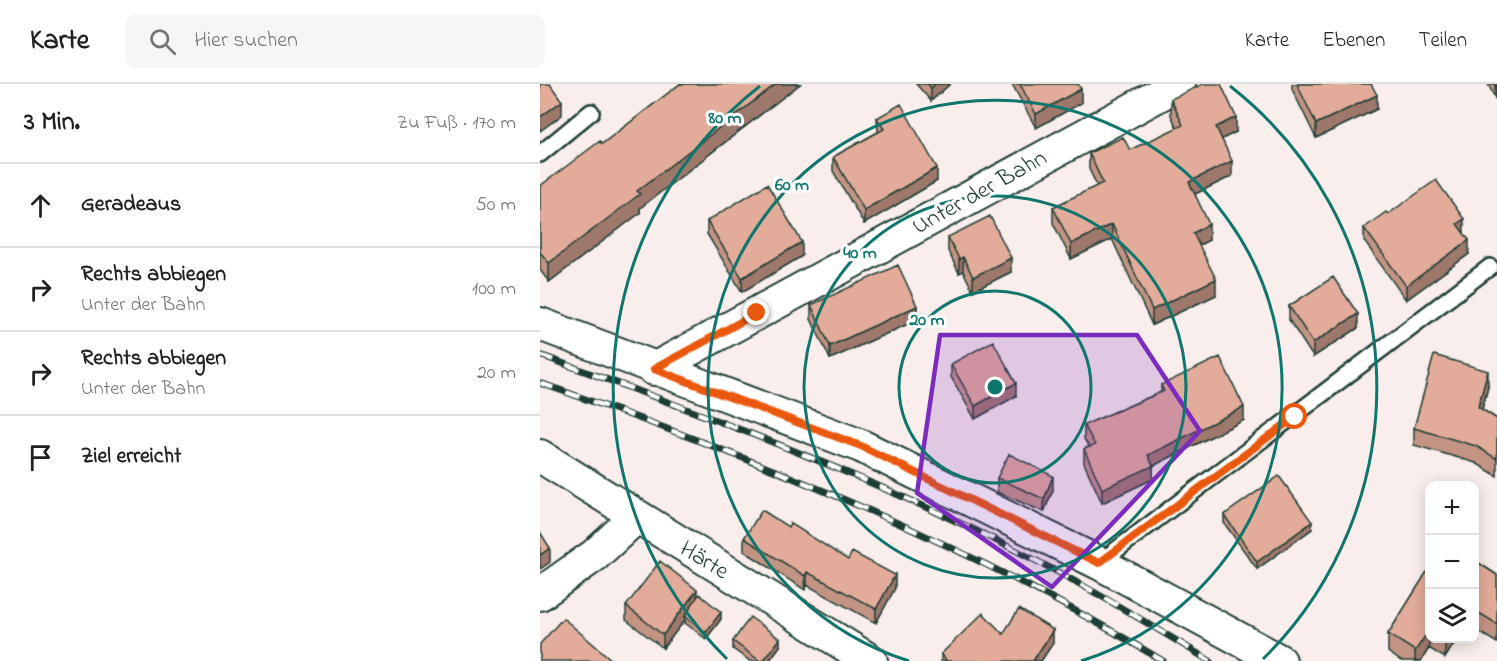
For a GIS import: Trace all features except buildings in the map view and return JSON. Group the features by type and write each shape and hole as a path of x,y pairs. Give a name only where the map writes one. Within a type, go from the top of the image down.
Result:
{"street":[{"name":"Unter der Bahn","path":"654,369 1179,84"},
{"path":"540,324 861,446 1099,563 1280,661"},
{"name":"Härte","path":"540,456 871,661"},
{"path":"540,594 595,555 636,517"}],"lane":[{"path":"540,154 591,112"},
{"path":"1099,563 1490,267"}],"highlighted area":[{"path":"940,335 1137,335 1200,431 1052,587 917,493"}],"railway":[{"path":"540,355 736,428 865,480 929,509 992,538 1074,581 1210,661"},
{"path":"540,383 701,441 859,506 1014,578 1163,661"}],"route":[{"path":"757,313 654,369 861,446 1099,563 1295,417"}]}
